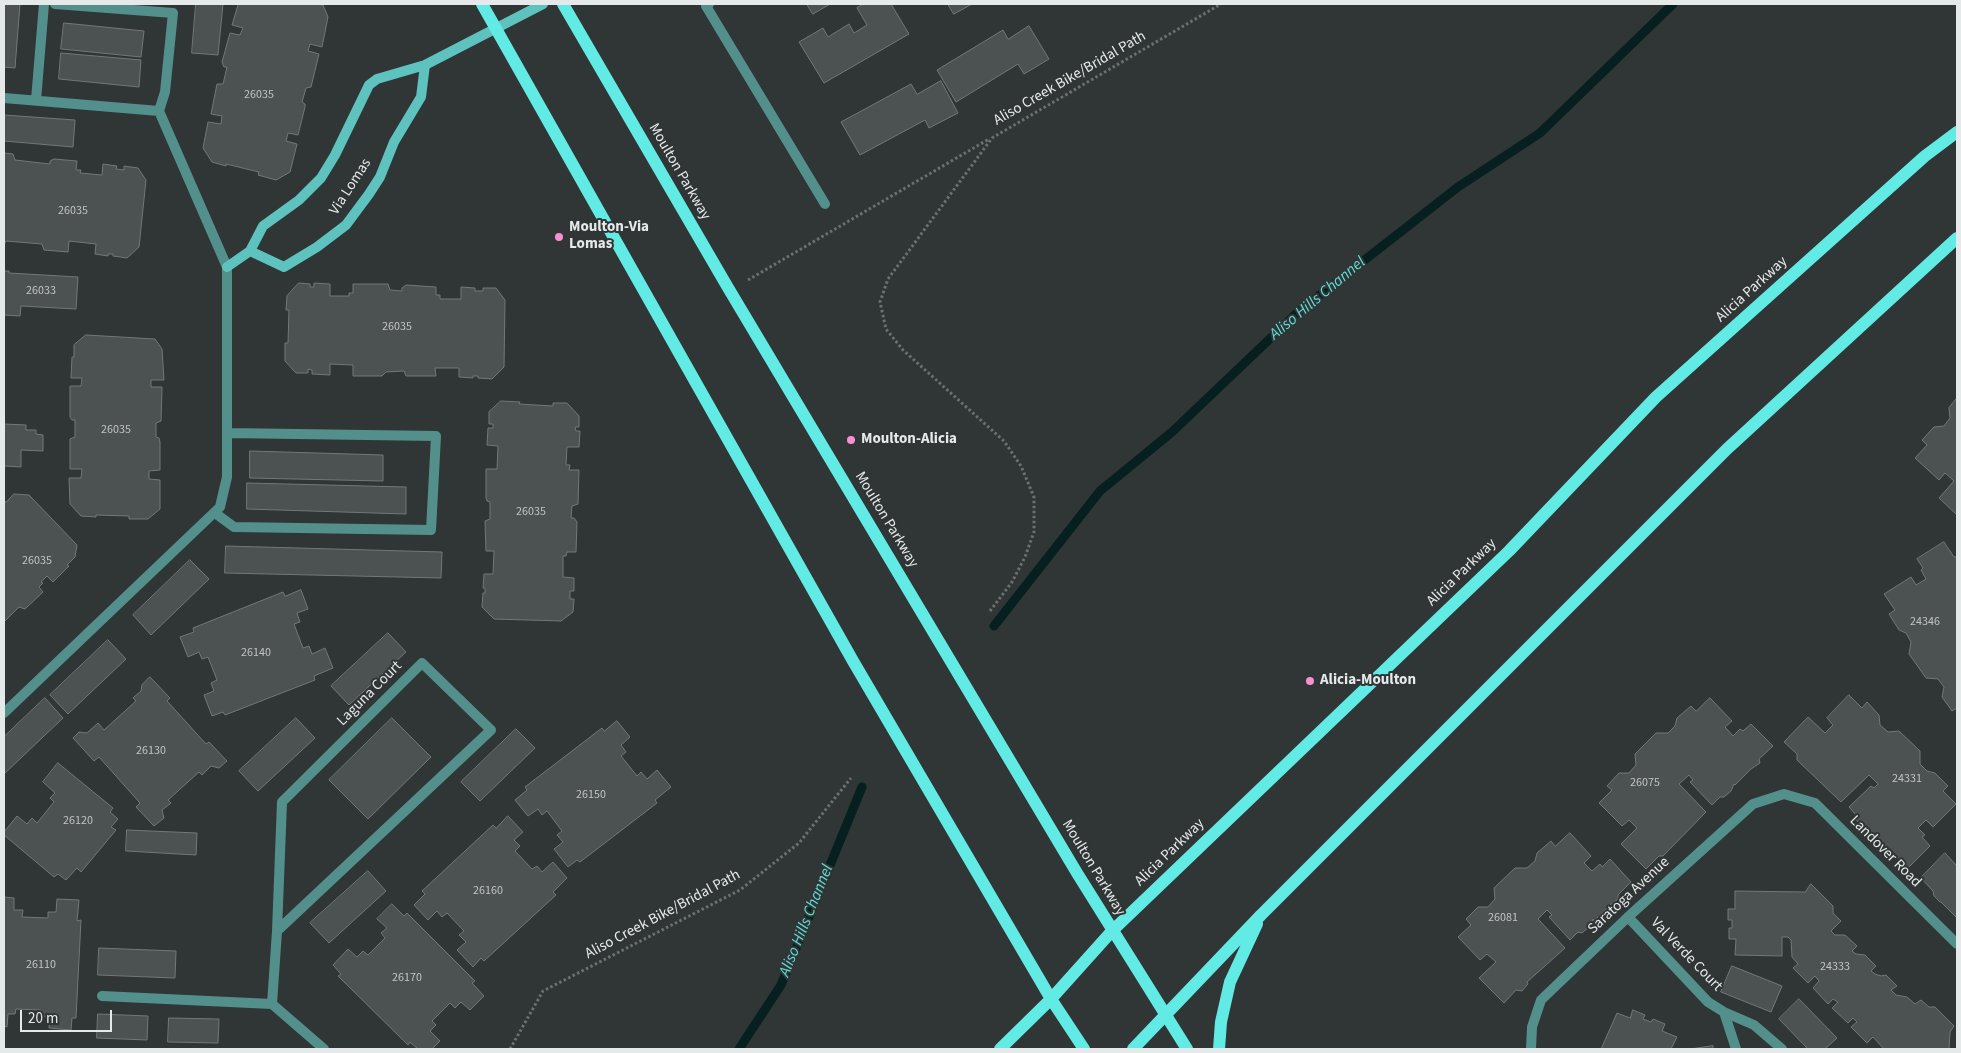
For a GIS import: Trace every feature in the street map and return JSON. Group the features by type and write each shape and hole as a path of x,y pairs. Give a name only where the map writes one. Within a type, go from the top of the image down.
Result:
{"main road":[{"path":"482,4 853,661 1051,999 1084,1049"},
{"name":"Moulton Parkway","path":"563,4 730,291 1112,931 1187,1049"},
{"name":"Alicia Parkway","path":"1000,1049 1051,999 1112,931 1502,557 1656,397 1925,156 1957,132"},
{"path":"1132,1049 1262,915 1727,449 1957,238"},
{"path":"1219,1049 1220,1022 1230,982 1262,915"}],"street":[{"path":"36,100 44,4"},
{"path":"4,713 220,507 227,477 227,266 159,111 166,92 173,13 55,4"},
{"name":"Via Lomas","path":"227,266 250,251 263,226 299,200 321,178 335,155 369,85 377,79 425,65 543,4"},
{"path":"709,4 706,6 824,204"},
{"name":"Via Lomas","path":"250,251 284,267 317,248 346,226 380,177 394,142 421,97 425,65"},
{"path":"4,98 159,111"},
{"path":"215,512 234,527 431,530 436,436 228,432"},
{"name":"Laguna Court","path":"272,1004 282,802 422,663 491,730 277,932"},
{"name":"Saratoga Avenue","path":"1531,1049 1532,1027 1542,1000 1628,917 1753,804 1784,794"},
{"name":"Landover Road","path":"1784,794 1815,803 1957,944"},
{"name":"Val Verde Court","path":"1628,917 1708,1002 1724,1012 1754,1025 1782,1049"},
{"path":"102,996 272,1004 324,1049"},
{"name":"Val Verde Court","path":"1724,1012 1736,1049"}],"path":[{"name":"Aliso Creek Bike/Bridal Path","path":"990,611 1012,582 1025,557 1034,532 1034,497 1021,466 1004,441 904,350 886,328 880,302 888,279 992,138 1221,4"},
{"path":"730,291 992,138"},
{"name":"Aliso Creek Bike/Bridal Path","path":"510,1049 543,991 740,890 798,843 851,778"}],"building":[{"path":"4,4 20,4 15,68 4,67"},
{"path":"196,4 223,4 218,55 192,53"},
{"path":"317,4 323,5 328,17 322,47 310,44 308,51 319,54 311,87 306,88 302,102 305,104 305,107 298,135 288,133 286,141 297,144 290,172 276,180 258,175 259,172 212,162 203,148 208,122 221,124 222,116 211,114 217,84 223,84 227,67 224,67 222,62 230,33 240,35 243,28 232,25 238,5"},
{"path":"807,4 830,4 813,14"},
{"path":"864,4 891,4 909,34 824,83 799,42 823,28 828,37 849,24 854,33 867,25 857,8"},
{"path":"948,4 972,4 954,14"},
{"path":"64,23 144,31 141,57 61,49"},
{"path":"1029,26 1049,59 1024,74 1018,64 956,102 937,70 1003,30 1008,39"},
{"path":"61,53 141,60 139,87 59,79"},
{"path":"941,81 958,113 929,128 925,120 860,155 841,122 911,84 917,94"},
{"path":"4,115 75,120 73,147 4,141"},
{"path":"4,153 13,154 15,160 50,164 50,161 54,159 77,161 76,170 81,170 80,173 102,175 103,164 117,166 116,169 124,170 124,166 138,168 146,180 139,247 127,258 113,256 113,254 108,254 108,256 95,254 96,244 69,241 68,252 44,250 42,244 6,241 4,245"},
{"path":"4,271 9,271 9,273 78,277 76,309 21,306 20,316 4,315"},
{"path":"299,283 310,284 310,287 314,287 314,283 330,284 330,296 349,296 349,293 353,293 353,284 388,284 390,290 402,291 402,288 406,285 436,287 436,295 440,295 440,299 461,299 461,287 475,288 475,291 483,291 483,288 496,288 505,300 504,367 492,379 478,378 478,376 473,376 473,378 459,377 459,368 435,368 436,376 406,376 404,371 386,372 382,376 353,376 353,365 330,364 330,375 312,374 312,370 308,369 308,373 296,373 285,361 285,343 288,343 289,310 286,310 287,296"},
{"path":"86,335 155,339 162,349 164,380 151,380 151,387 162,387 161,421 156,423 156,437 159,438 160,442 160,470 149,471 149,479 160,480 160,509 148,519 129,519 129,516 81,516 70,504 69,478 81,478 82,469 70,469 70,439 75,437 75,420 72,420 70,417 70,386 81,386 82,378 71,378 72,357 74,357 74,345"},
{"path":"1957,398 1957,515 1939,498 1954,481 1945,473 1939,480 1915,458 1927,445 1922,440 1934,427 1944,426 1950,418 1949,408"},
{"path":"501,401 553,406 553,403 567,403 579,416 579,427 575,427 576,431 580,431 579,447 567,447 566,465 570,465 569,470 579,470 578,504 572,506 571,518 574,518 577,522 576,552 567,552 566,556 563,556 563,577 574,578 574,591 570,591 570,599 574,599 573,612 561,621 494,619 482,607 483,593 485,593 485,588 483,588 484,574 493,574 494,551 486,551 485,521 490,519 490,502 486,498 486,469 497,469 498,446 487,445 488,428 493,428 493,424 489,424 489,412"},
{"path":"4,424 26,425 26,430 36,430 36,434 43,435 43,451 21,450 21,467 4,466"},
{"path":"250,451 383,455 383,481 250,478"},
{"path":"247,483 406,487 406,514 247,509"},
{"path":"14,494 29,495 77,545 75,557 67,565 69,566 53,582 47,576 39,587 43,592 25,609 19,607 4,622 4,501 6,502"},
{"path":"1944,542 1954,557 1957,557 1957,708 1952,711 1942,697 1944,687 1938,679 1926,678 1909,654 1911,642 1906,633 1899,630 1889,614 1895,610 1884,594 1911,577 1916,585 1926,579 1921,570 1923,568 1917,559"},
{"path":"226,546 442,552 441,578 225,573"},
{"path":"190,560 209,579 151,635 133,615"},
{"path":"301,590 308,609 297,613 300,622 294,624 303,648 309,646 312,654 325,648 333,668 314,676 315,680 225,715 223,712 212,716 204,695 214,691 211,683 217,680 208,657 202,659 199,652 188,657 180,637 194,632 193,628 283,592 285,596"},
{"path":"388,633 406,652 349,705 331,686"},
{"path":"108,640 126,659 68,714 50,695"},
{"path":"150,677 170,698 167,701 206,744 209,742 227,761 219,768 211,766 202,775 199,772 168,800 171,803 162,810 164,818 154,826 136,807 140,803 99,757 94,761 73,738 79,732 87,733 98,723 104,730 136,701 133,698 141,691 142,685"},
{"path":"1849,695 1862,708 1867,702 1879,715 1880,725 1888,732 1899,731 1920,751 1920,764 1927,771 1935,773 1948,786 1943,791 1956,804 1933,827 1926,820 1918,828 1925,835 1922,837 1930,846 1908,868 1895,854 1891,855 1868,831 1870,829 1856,820 1856,815 1849,807 1871,786 1874,788 1878,784 1869,775 1841,802 1797,760 1797,754 1784,742 1808,717 1825,733 1833,725 1827,718"},
{"path":"45,698 63,718 4,774 4,737"},
{"path":"1710,698 1732,721 1725,727 1733,736 1740,729 1743,731 1751,724 1773,746 1759,759 1760,763 1734,784 1731,791 1724,797 1720,797 1712,805 1690,782 1693,780 1689,775 1679,784 1706,812 1663,856 1659,856 1646,869 1621,844 1637,828 1629,820 1622,826 1599,803 1612,790 1607,786 1619,773 1629,773 1636,765 1635,754 1656,733 1668,733 1675,726 1677,718 1691,706 1696,711"},
{"path":"296,718 315,738 258,791 239,771"},
{"path":"392,718 431,757 368,819 329,780"},
{"path":"617,721 630,737 621,745 626,752 621,756 637,776 641,772 647,779 657,770 671,787 655,800 657,803 580,862 577,860 568,867 554,849 563,842 557,835 562,831 547,811 542,815 538,809 528,816 515,800 527,790 525,787 602,728 604,731"},
{"path":"516,729 535,748 480,801 461,782"},
{"path":"58,763 113,808 110,812 118,819 111,827 116,830 81,872 77,868 66,880 58,874 54,877 4,835 4,832 17,816 27,824 32,818 37,823 54,802 50,798 55,793 43,782"},
{"path":"508,816 523,832 514,840 520,846 515,851 532,869 537,866 542,872 553,862 567,878 553,892 556,895 484,961 481,958 473,967 457,950 466,942 459,935 464,931 447,913 442,917 437,911 428,920 414,905 425,894 422,891 493,825 496,828"},
{"path":"127,830 197,833 196,855 126,851"},
{"path":"1570,833 1591,856 1584,863 1592,871 1600,864 1602,867 1610,859 1631,882 1618,895 1618,899 1594,921 1593,919 1590,926 1582,933 1578,932 1570,940 1549,917 1552,915 1547,910 1538,919 1565,948 1527,982 1528,984 1522,991 1516,990 1504,1003 1479,978 1496,962 1487,954 1480,960 1458,937 1471,925 1466,919 1478,907 1488,907 1495,899 1494,888 1515,868 1527,868 1535,861 1537,853 1551,841 1555,846"},
{"path":"1945,853 1957,866 1957,918 1934,896 1933,891 1921,878"},
{"path":"368,871 386,891 329,943 310,923"},
{"path":"1811,884 1833,906 1833,913 1841,921 1831,931 1835,935 1845,935 1857,946 1852,951 1856,954 1865,955 1876,966 1871,971 1881,976 1886,975 1897,986 1891,990 1896,995 1907,997 1915,1004 1921,1000 1929,1007 1935,1007 1954,1026 1950,1032 1949,1049 1884,1049 1873,1037 1867,1043 1851,1027 1857,1022 1853,1018 1848,1023 1832,1008 1838,1002 1833,999 1828,1004 1813,988 1819,981 1815,976 1808,983 1793,968 1798,964 1792,957 1791,940 1788,937 1782,937 1782,956 1735,955 1736,939 1729,939 1729,928 1732,928 1732,920 1728,920 1728,909 1735,909 1735,891 1805,892"},
{"path":"4,897 14,898 14,910 23,910 22,917 48,918 48,912 56,912 57,899 79,900 77,921 81,920 76,1018 72,1018 71,1030 49,1028 50,1017 40,1016 41,1010 16,1009 15,1014 8,1014 7,1027 4,1026"},
{"path":"392,904 404,916 407,913 475,981 472,983 484,996 470,1010 461,1002 455,1008 450,1003 432,1021 436,1025 430,1031 440,1041 432,1049 418,1049 410,1042 408,1045 338,976 341,974 333,965 348,949 357,957 363,951 368,955 385,938 381,933 387,928 377,919"},
{"path":"99,948 176,951 175,978 98,975"},
{"path":"1732,966 1782,986 1771,1012 1721,992"},
{"path":"1799,999 1837,1038 1825,1049 1808,1049 1779,1019"},
{"path":"1633,1010 1645,1015 1643,1019 1651,1022 1653,1019 1665,1024 1662,1031 1677,1037 1671,1049 1601,1049 1617,1013 1630,1018"},
{"path":"98,1014 148,1016 147,1040 97,1038"},
{"path":"169,1018 219,1019 218,1043 168,1042"},
{"path":"1713,1046 1713,1049 1691,1049"}],"waterway":[{"name":"Aliso Hills Channel","path":"994,626 1100,491 1172,432 1298,312 1458,187 1540,133 1673,4"},
{"name":"Aliso Hills Channel","path":"739,1049 781,985 862,787"}],"place":[{"name":"Moulton-Via Lomas","path":"559,237"},
{"name":"Moulton-Alicia","path":"851,440"},
{"name":"Alicia-Moulton","path":"1310,681"}]}
